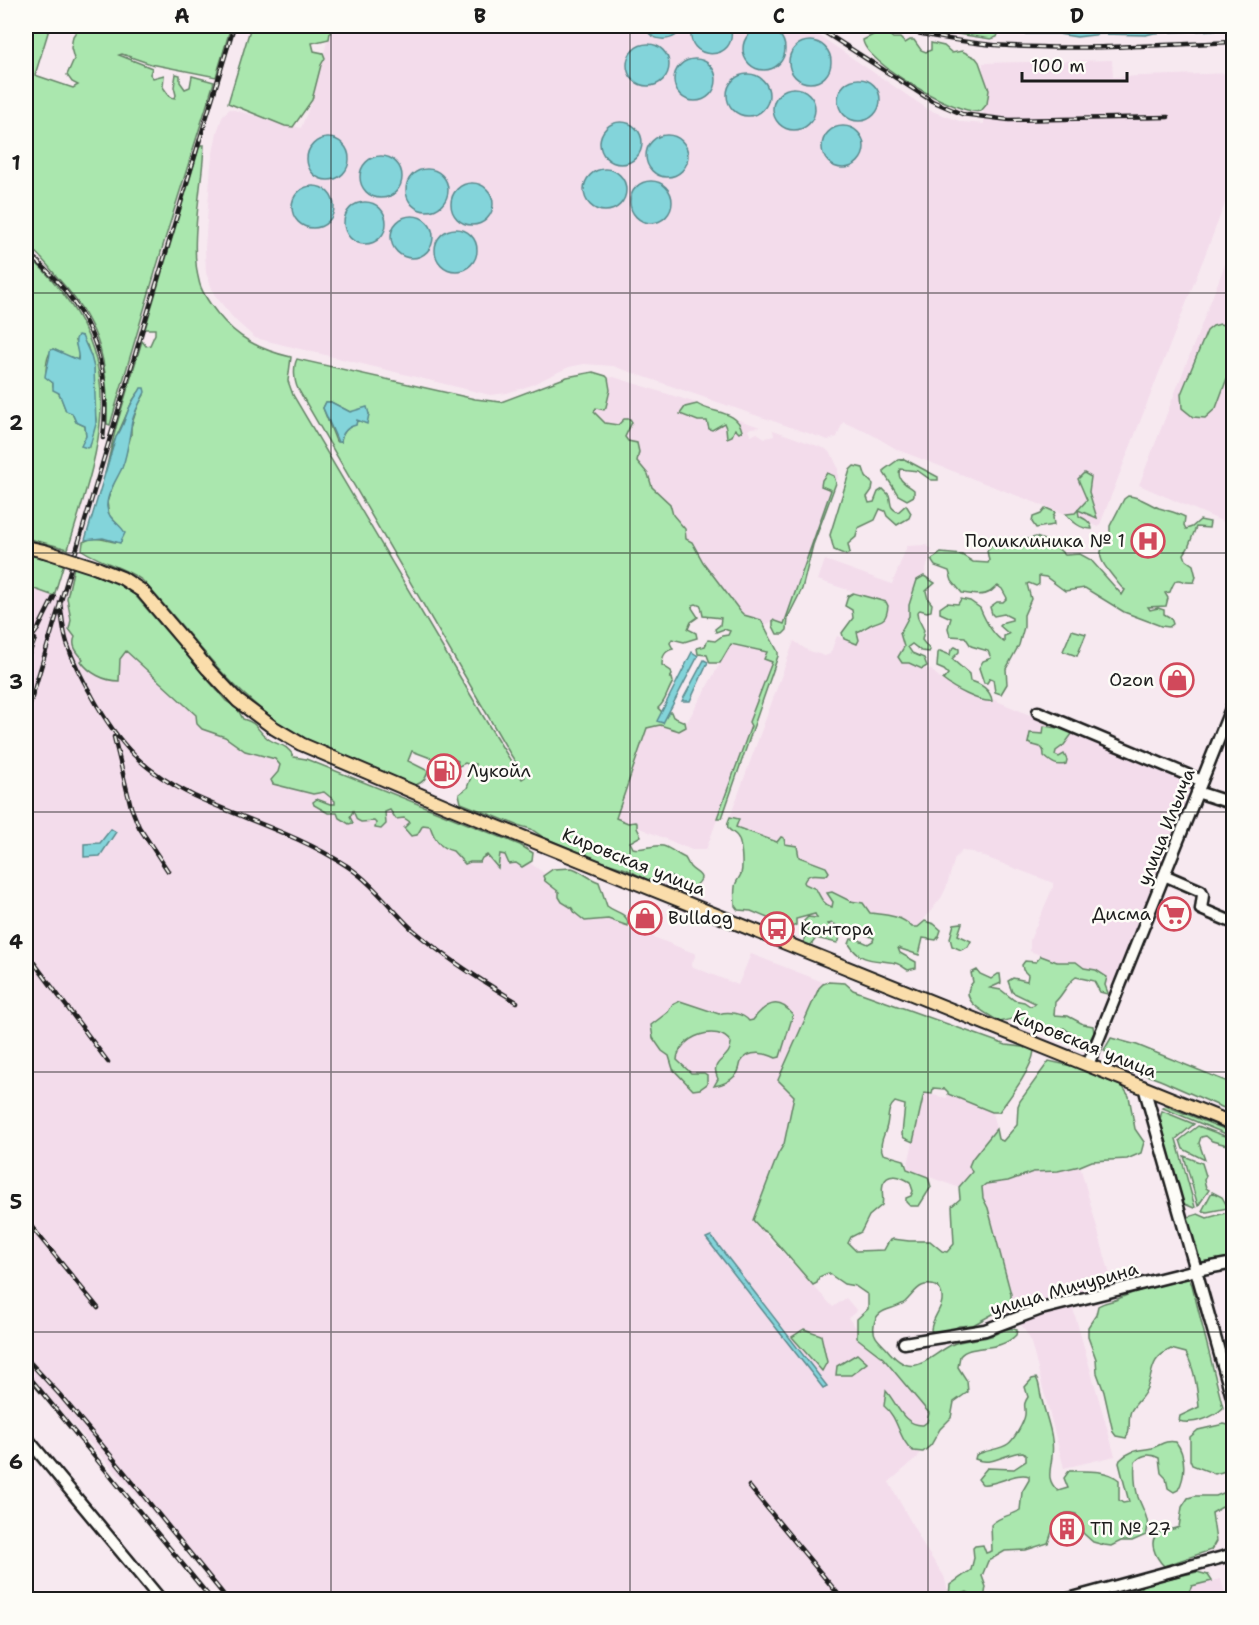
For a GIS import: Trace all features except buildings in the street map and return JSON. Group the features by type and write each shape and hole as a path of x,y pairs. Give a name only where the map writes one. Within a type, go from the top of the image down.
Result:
{"main road":[{"name":"Кировская улица","path":"26,547 97,568 122,578 142,591 208,669 238,700 274,728 330,758 1233,1124"}],"street":[{"name":"улица Ильича","path":"1088,1065 1233,701"},
{"path":"1038,712 1200,786 1233,804"},
{"path":"1164,875 1201,891 1203,895 1201,909 1233,922"},
{"path":"1144,1088 1233,1404"},
{"name":"улица Мичурина","path":"904,1343 985,1329 1041,1309 1196,1270 1233,1263"},
{"path":"26,1437 161,1599"},
{"path":"1065,1599 1233,1554"}],"shaded area":[{"path":"331,26 805,26 929,110 962,122 984,124 983,63 1112,60 1113,77 1233,73 1233,183 1099,527 898,450 871,434 843,422 837,437 828,440 613,366 584,364 569,367 529,386 507,393 490,395 255,338 234,319 214,294 206,273 205,248 211,164 217,132 223,115 230,109 301,128 312,100"},
{"path":"1233,244 1233,526 1139,485"},
{"path":"614,377 696,403 682,409 680,414 698,421 707,421 709,429 713,430 723,423 726,428 726,437 732,436 735,429 738,432 736,419 760,427 748,430 751,436 757,433 765,438 774,436 773,430 826,449 832,455 838,468 838,479 821,486 831,490 784,625 773,621 764,626 761,620 744,615 740,611 703,562 692,543 686,539 685,529 673,515 670,504 652,487 650,478 637,461 638,446 626,440 625,437 630,427 622,421 618,425 605,423 594,412 596,408 604,410 606,407 610,393 608,378"},
{"path":"926,545 932,549 924,576 919,577 909,605 909,616 903,626 904,647 899,653 909,663 922,669 930,669 946,683 973,697 989,702 992,699 1030,715 1034,714 1187,777 1191,790 1114,980 1105,986 1105,975 1096,970 1084,968 1076,962 1057,962 1030,951 1030,940 1053,883 972,852 962,851 955,858 941,898 915,928 897,917 870,913 835,893 828,896 833,902 832,907 829,906 804,882 814,873 827,875 828,870 824,865 799,857 797,846 788,845 736,826 738,819 730,817 794,641 807,650 825,656 830,654 837,636 857,644 858,632 866,630 885,618 887,603 818,580 825,560 892,584 907,546"},
{"path":"26,586 75,602 196,715 523,858 608,919 696,954 691,966 738,985 751,954 828,984 799,1092 786,1154 752,1220 833,1307 846,1298 857,1311 848,1318 929,1413 918,1457 889,1482 925,1548 944,1576 950,1599 231,1599 26,1373"},
{"path":"731,644 767,652 772,662 749,722 751,726 706,850 692,850 616,818 647,728 657,716 686,724"},
{"path":"924,1093 947,1098 948,1094 992,1112 996,1129 972,1159 973,1172 960,1188 907,1169"},
{"path":"1080,1166 1115,1293 1072,1305 1115,1456 1064,1468 1030,1339 1019,1321 1012,1300 982,1187 1033,1172 1058,1171"},
{"path":"1221,1579 1226,1599 1185,1600 1192,1586"}],"green space":[{"path":"26,26 50,26 35,75 73,88 78,85 72,82 67,75 74,59 71,48 73,36 80,26 231,26 216,77 119,55 152,68 150,74 153,78 164,75 163,87 170,97 175,98 176,95 174,87 176,74 180,75 180,82 185,89 190,87 192,76 214,82 110,425 107,424 104,366 94,332 76,300 41,257 26,244"},
{"path":"251,26 331,26 329,39 312,43 314,51 323,53 325,58 312,100 293,127 285,126 228,103"},
{"path":"904,26 1001,26 997,37 991,39"},
{"path":"875,34 900,38 905,43 914,40 921,50 926,52 931,50 931,43 944,46 952,53 962,51 976,58 989,90 987,104 981,111 970,111 953,106 914,86 895,74 867,50 863,40"},
{"path":"200,145 204,145 195,253 196,268 204,294 225,322 241,336 259,347 291,357 288,381 293,395 522,779 525,777 298,389 295,366 297,359 475,399 501,402 567,377 593,372 608,378 610,390 606,407 604,410 596,408 594,412 605,423 618,425 624,419 630,419 632,422 625,437 628,441 637,443 639,452 637,461 648,474 652,487 670,504 673,515 685,529 686,539 692,542 703,562 740,611 744,615 761,620 778,652 722,818 717,818 772,662 764,659 767,652 731,644 720,663 710,663 707,655 698,654 697,648 705,646 708,640 715,641 728,635 730,631 724,629 716,632 715,629 720,625 721,618 703,616 701,606 696,604 692,608 698,617 691,622 688,629 696,633 697,638 684,642 672,639 670,643 673,649 667,651 663,657 662,665 671,671 670,678 673,682 663,703 658,708 662,712 671,712 673,717 685,722 686,727 679,731 660,725 647,728 616,818 628,823 637,823 641,836 630,842 633,848 663,846 685,858 690,867 701,877 694,887 680,887 671,876 660,882 650,881 626,869 590,858 586,853 583,854 543,837 531,829 461,803 459,794 467,788 470,773 476,769 475,764 465,763 457,767 458,761 448,757 444,763 412,751 408,761 428,771 423,781 412,785 304,738 271,717 235,686 142,580 82,550 83,542 89,539 121,542 119,526 109,515 107,502 122,467 131,427 144,395 141,389 132,402 114,442 105,474 116,427 142,341 146,346 150,345 155,334 155,329 145,329","holes":["326,402 331,402 350,412 369,414 366,423 357,420 356,424 346,430 341,442 336,441 323,408"]},
{"path":"26,255 60,289 87,333 97,363 101,394 100,424 95,455 68,549 26,538","holes":["75,341 87,345 94,368 96,420 90,446 85,426 76,422 72,413 66,411 53,383 46,377 46,366 53,349 77,361 79,354"]},
{"path":"1220,324 1233,328 1233,362 1216,408 1205,418 1193,417 1182,408 1181,394 1207,331"},
{"path":"697,404 735,419 742,431 739,433 735,429 732,436 727,438 724,423 712,430 709,429 707,421 698,421 680,414 685,407"},
{"path":"904,459 938,477 938,480 931,480 918,471 900,469 901,479 914,490 914,496 907,500 898,495 884,473 884,470 898,460"},
{"path":"854,466 863,468 866,477 873,484 867,497 869,503 874,502 878,492 883,489 889,495 893,508 898,512 906,505 911,513 909,518 897,525 885,511 880,509 875,520 858,528 856,537 848,544 850,553 846,555 834,550 830,535 850,470"},
{"path":"827,473 834,476 836,483 813,545 802,589 788,617 787,630 783,634 777,634 773,620 784,624 831,490 821,486"},
{"path":"1084,473 1091,477 1089,492 1097,518 1078,510 1079,516 1089,523 1092,529 1080,526 1066,514 1075,513 1087,500 1078,479"},
{"path":"1128,496 1136,497 1185,517 1186,529 1200,520 1210,522 1209,528 1196,527 1184,554 1186,560 1193,565 1196,577 1194,582 1177,580 1170,592 1165,593 1168,598 1166,606 1148,607 1150,610 1158,608 1164,610 1164,614 1171,618 1173,624 1169,627 1161,626 1124,612 1085,588 1065,591 1046,577 1039,576 1039,584 1036,586 1027,584 1031,599 1024,615 1024,627 1019,645 1006,669 1007,684 1001,694 995,692 993,679 990,678 987,683 984,683 979,668 983,661 991,658 988,651 971,646 965,637 950,636 948,628 951,618 940,613 940,608 947,603 958,604 961,599 970,601 980,608 992,631 1004,642 1004,636 1009,634 1000,626 1012,618 1004,614 994,616 990,607 1007,598 998,586 984,594 962,593 952,581 949,571 935,566 931,560 941,553 962,555 973,562 988,563 987,551 992,544 1008,547 1016,542 1036,537 1052,543 1065,555 1080,554 1091,560 1122,595 1125,590 1106,568 1101,554 1110,537 1110,526 1124,499"},
{"path":"1046,508 1055,512 1054,525 1036,528 1032,522 1033,517 1041,514"},
{"path":"26,554 64,563 54,596 26,586"},
{"path":"74,567 115,582 134,594 226,701 237,708 243,719 254,724 270,740 284,746 294,757 306,759 520,845 533,853 532,861 522,867 516,863 509,864 505,855 500,854 498,868 487,855 480,862 465,864 453,851 444,848 438,842 430,826 423,825 417,835 411,836 404,828 410,822 404,818 396,819 390,810 385,812 386,824 381,829 375,828 374,821 357,820 353,811 350,817 353,823 349,824 339,818 337,813 328,813 314,805 313,802 317,799 335,804 335,801 324,792 313,794 273,784 271,780 278,772 280,765 275,759 245,751 225,737 202,729 197,724 196,715 126,651 120,659 119,681 108,680 93,673 81,661 83,659 74,646 75,637 69,629 71,620 67,598"},
{"path":"924,576 935,583 926,591 932,604 931,611 917,612 924,630 922,640 930,650 929,652 921,651 912,644 908,647 912,653 924,658 927,666 922,669 909,663 902,663 898,657 904,647 900,633 909,616 909,605 917,580"},
{"path":"853,593 886,602 888,606 883,620 857,632 859,640 857,644 844,639 842,633 853,618 852,610 845,606 848,596"},
{"path":"1072,630 1086,634 1077,656 1063,651"},
{"path":"955,647 959,649 959,652 952,659 969,674 970,681 978,683 987,690 992,701 960,691 943,680 948,674 937,667 938,653 940,651 950,655 951,650"},
{"path":"1061,725 1072,734 1056,751 1055,755 1059,757 1064,754 1067,760 1066,764 1059,765 1044,756 1041,747 1028,743 1030,733 1043,734 1044,726 1057,728"},
{"path":"730,817 739,819 736,827 777,842 781,837 784,838 785,844 797,846 799,857 826,867 829,872 827,875 811,875 804,882 816,889 822,900 829,906 832,907 833,902 827,893 832,892 850,901 863,903 870,913 898,918 912,927 918,927 925,921 934,924 941,930 939,936 936,940 923,938 919,955 898,948 900,953 916,962 916,968 908,970 897,964 870,960 859,955 849,944 851,939 868,944 874,938 833,923 828,924 840,935 837,943 816,938 811,945 804,945 804,937 809,935 804,921 808,917 817,918 815,914 796,919 796,925 792,927 751,911 738,910 735,906 735,890 742,871 742,862 740,843 728,826"},
{"path":"572,868 599,882 607,906 624,916 628,921 628,926 608,919 585,921 562,902 559,892 545,881 543,876 553,869"},
{"path":"962,923 958,935 971,941 968,947 961,950 952,946 950,938 954,924"},
{"path":"1041,956 1057,962 1076,962 1084,968 1096,970 1107,977 1105,985 1107,994 1100,992 1094,981 1076,977 1055,1002 1054,1015 1068,1016 1083,1024 1093,1026 1094,1033 1088,1043 1078,1042 1064,1028 1057,1029 1067,1038 1057,1035 1039,1023 1012,1019 1000,1022 971,1001 968,995 973,982 971,973 977,970 991,979 1000,974 1001,983 990,988 1001,990 1014,1000 1030,1006 1034,1005 1035,1003 1012,992 1008,981 1013,978 1027,981 1028,975 1022,965 1025,961 1036,962"},
{"path":"828,982 845,983 853,990 1006,1045 1030,1048 1034,1051 1025,1074 999,1112 992,1112 948,1094 945,1089 933,1088 932,1094 924,1093 913,1142 904,1138 902,1134 905,1105 895,1102 892,1105 882,1142 883,1154 904,1160 907,1169 928,1177 931,1187 919,1206 910,1206 906,1198 911,1196 913,1191 910,1182 895,1176 885,1180 882,1187 882,1205 869,1216 861,1232 851,1237 848,1243 856,1251 884,1250 889,1241 893,1239 930,1241 942,1251 947,1252 954,1244 952,1206 960,1199 959,1187 972,1172 969,1166 972,1159 996,1129 998,1139 1003,1141 1017,1125 1020,1101 1049,1061 1076,1067 1123,1087 1129,1096 1135,1129 1144,1142 1141,1153 1127,1159 1092,1161 1058,1171 1033,1172 982,1187 983,1198 988,1208 1011,1294 1011,1305 1008,1309 973,1325 959,1326 949,1331 934,1333 931,1330 932,1324 942,1299 938,1287 927,1285 918,1288 901,1305 882,1312 875,1319 874,1332 877,1338 895,1358 911,1366 925,1361 955,1343 991,1336 1006,1329 1017,1330 1016,1335 1009,1341 971,1350 960,1356 958,1367 967,1381 968,1392 954,1402 951,1418 923,1452 913,1451 904,1441 893,1416 884,1406 886,1391 910,1422 923,1425 927,1422 929,1413 883,1358 857,1338 857,1319 868,1309 868,1295 855,1286 844,1284 828,1273 819,1277 817,1283 813,1285 768,1233 753,1220 784,1144 794,1096 778,1080 819,988"},
{"path":"680,1001 719,1014 739,1014 749,1021 772,1004 782,1005 793,1015 780,1057 758,1053 748,1055 741,1062 734,1077 723,1084 714,1086 718,1079 716,1067 728,1053 731,1043 725,1037 717,1034 700,1035 684,1045 677,1060 691,1073 707,1075 707,1084 700,1089 693,1090 673,1069 669,1056 662,1051 653,1038 651,1025 668,1012 672,1005"},
{"path":"1111,1038 1137,1045 1233,1084 1233,1112 1118,1063 1104,1050"},
{"path":"1166,1106 1232,1132 1231,1136 1163,1108"},
{"path":"1162,1111 1194,1124 1176,1139 1194,1208 1182,1203 1160,1119"},
{"path":"1198,1126 1230,1138 1227,1145 1212,1141 1206,1136 1201,1137 1199,1143 1205,1160 1183,1149 1180,1140"},
{"path":"1184,1156 1202,1163 1206,1176 1204,1180 1209,1190 1198,1206"},
{"path":"1212,1192 1222,1197 1226,1204 1233,1203 1233,1207 1202,1211"},
{"path":"1233,1212 1233,1255 1230,1260 1201,1265 1198,1263 1185,1218 1198,1214 1207,1218"},
{"path":"1189,1279 1192,1285 1223,1408 1202,1420 1179,1421 1180,1416 1199,1407 1194,1373 1189,1359 1186,1353 1171,1349 1163,1353 1155,1363 1145,1392 1131,1411 1126,1438 1116,1436 1097,1373 1096,1359 1088,1337 1088,1327 1101,1304 1143,1289"},
{"path":"804,1329 821,1335 827,1362 822,1371 792,1337"},
{"path":"857,1354 867,1363 851,1375 836,1375 837,1366"},
{"path":"1036,1378 1053,1448 1050,1478 1058,1491 1068,1488 1064,1478 1069,1471 1102,1472 1119,1480 1119,1500 1123,1503 1129,1502 1120,1460 1132,1452 1169,1442 1176,1442 1182,1453 1184,1466 1181,1484 1174,1492 1168,1488 1166,1478 1161,1473 1159,1458 1152,1455 1143,1456 1135,1462 1135,1475 1138,1497 1147,1520 1146,1535 1111,1546 1104,1545 1093,1542 1083,1533 1076,1514 1064,1514 1056,1521 1048,1543 1026,1550 1005,1551 988,1561 982,1576 986,1587 984,1599 977,1599 967,1592 949,1596 950,1585 971,1570 974,1558 973,1548 983,1545 986,1553 992,1551 991,1525 998,1519 1020,1510 1022,1492 1029,1476 1018,1475 988,1484 982,1484 978,1479 987,1468 1014,1469 1026,1461 1026,1455 1023,1452 988,1461 975,1459 976,1455 1005,1446 1013,1439 1025,1415 1025,1404 1028,1397 1025,1387"},
{"path":"1224,1424 1233,1426 1233,1469 1215,1474 1192,1465 1190,1437 1198,1430"},
{"path":"1233,1489 1233,1509 1222,1507 1212,1513 1216,1541 1211,1550 1164,1566 1154,1549 1154,1540 1160,1532 1179,1527 1182,1507 1188,1498 1216,1496"},
{"path":"1197,1572 1208,1575 1212,1581 1192,1586 1185,1599 1088,1600 1107,1598 1152,1582"}],"water":[{"path":"644,26 684,26 675,36 664,39 653,36"},
{"path":"692,26 730,26 731,38 727,47 711,54 703,52 695,47 691,38"},
{"path":"1024,26 1148,26 1152,29 1233,26 1234,29 1077,37 1058,34 1025,34"},
{"path":"764,28 779,34 785,49 779,64 764,70 749,64 743,49 749,34"},
{"path":"810,41 825,47 831,62 825,77 810,83 795,77 789,62 795,47"},
{"path":"648,44 663,50 669,65 663,80 648,86 633,80 627,65 633,50"},
{"path":"695,59 710,65 716,80 710,95 695,101 680,95 674,80 680,65"},
{"path":"748,74 763,80 769,95 763,110 748,116 733,110 727,95 733,80"},
{"path":"859,79 874,85 880,100 874,115 859,121 844,115 838,100 844,85"},
{"path":"794,88 809,94 815,109 809,124 794,130 779,124 773,109 779,94"},
{"path":"621,122 636,128 642,143 636,158 621,164 606,158 600,143 606,128"},
{"path":"843,126 858,132 864,147 858,162 843,168 828,162 822,147 828,132"},
{"path":"667,135 682,141 688,156 682,171 667,177 652,171 646,156 652,141"},
{"path":"328,138 343,144 349,159 343,174 328,180 313,174 307,159 313,144"},
{"path":"381,156 396,162 402,177 396,192 381,198 366,192 360,177 366,162"},
{"path":"427,169 442,175 448,190 442,205 427,211 412,205 406,190 412,175"},
{"path":"605,169 620,175 626,190 620,205 605,211 590,205 584,190 590,175"},
{"path":"651,181 666,187 672,202 666,217 651,223 636,217 630,202 636,187"},
{"path":"472,183 487,189 493,204 487,219 472,225 457,219 451,204 457,189"},
{"path":"313,186 328,192 334,207 328,222 313,228 298,222 292,207 298,192"},
{"path":"365,202 380,208 386,223 380,238 365,244 350,238 344,223 350,208"},
{"path":"412,216 427,222 433,237 427,252 412,258 397,252 391,237 397,222"},
{"path":"456,229 471,235 477,250 471,265 456,271 441,265 435,250 441,235"},
{"path":"78,335 82,336 94,368 96,424 90,446 87,448 81,446 86,436 85,426 76,422 72,413 66,411 59,393 53,390 53,383 45,377 50,351 53,349 78,360 76,338"},
{"path":"141,388 144,388 145,392 133,418 124,463 107,502 110,515 125,533 120,543 103,538 85,540 116,437"},
{"path":"326,402 331,402 350,412 367,407 369,414 367,424 357,420 356,425 346,430 341,442 338,442 323,408"},
{"path":"692,652 698,656 663,723 657,721"},
{"path":"704,660 708,662 690,701 682,701"},
{"path":"111,829 116,832 100,856 84,857 84,844 100,843"},
{"path":"711,1236 827,1386 823,1388 706,1238"}],"railway":[{"path":"26,717 234,26"},
{"path":"815,26 932,101 962,114 1009,120 1168,117"},
{"path":"884,26 962,41 1010,46 1094,47 1234,42"},
{"path":"26,251 65,291 80,312 91,334 104,382 103,438"},
{"path":"26,645 38,629 54,597"},
{"path":"60,602 67,643 81,677 112,729 146,766 160,777 194,796 290,836 347,866 365,880 424,939 463,968 517,1002"},
{"path":"26,661 35,639"},
{"path":"114,737 131,807 139,827 168,871"},
{"path":"26,952 108,1062"},
{"path":"26,1220 98,1308"},
{"path":"26,1358 112,1457 228,1600"},
{"path":"26,1373 212,1600"},
{"path":"749,1486 843,1600"}],"place":[{"name":"Поликлиника № 1","path":"1148,541"},
{"name":"Ozon","path":"1177,680"},
{"name":"Лукойл","path":"444,771"},
{"name":"Дисма","path":"1174,914"},
{"name":"Bulldog","path":"645,918"},
{"name":"Контора","path":"777,929"},
{"name":"ТП № 27","path":"1067,1529"}]}
